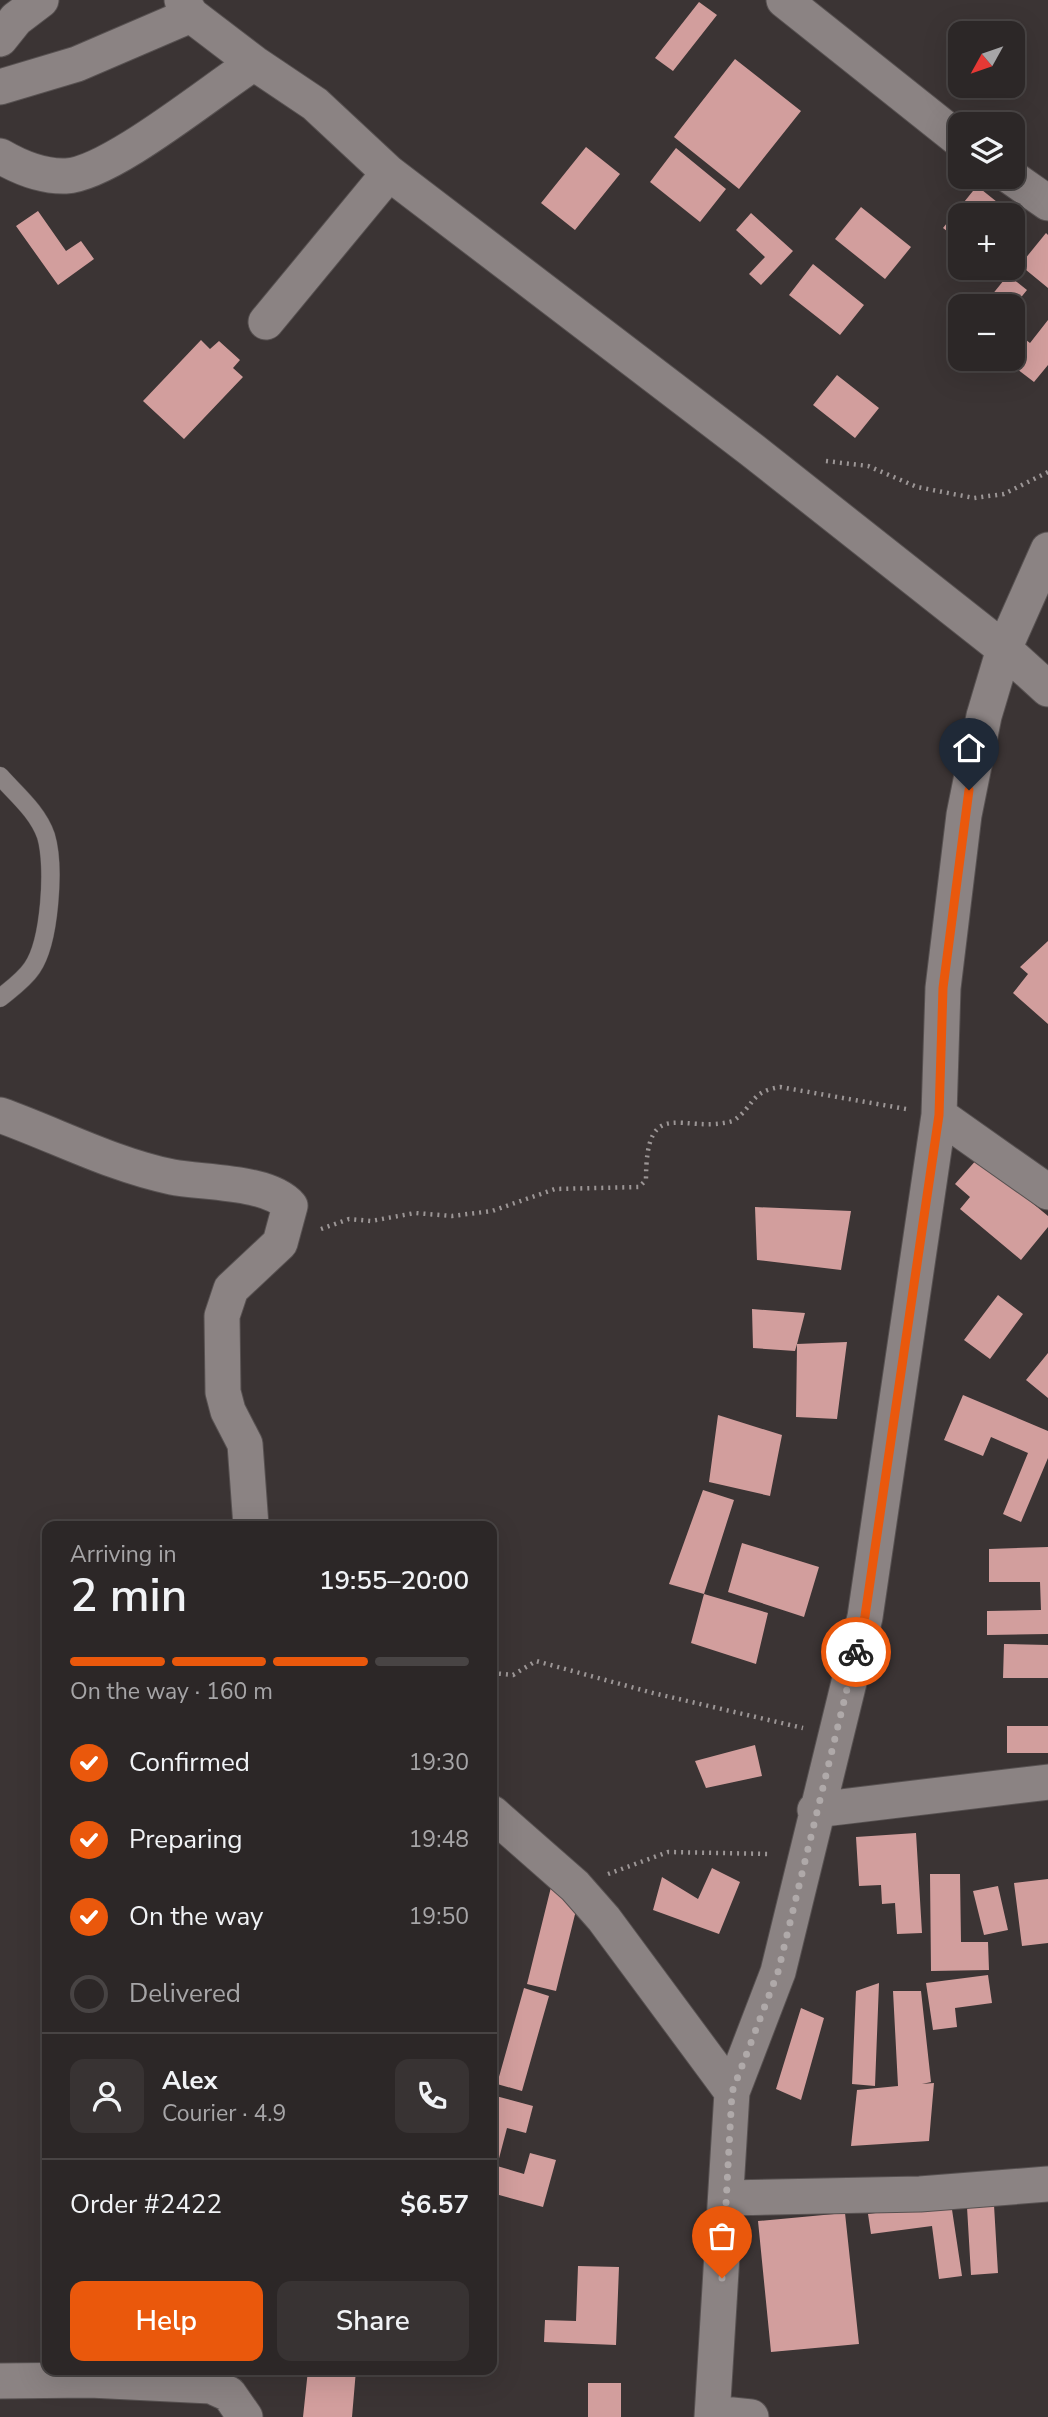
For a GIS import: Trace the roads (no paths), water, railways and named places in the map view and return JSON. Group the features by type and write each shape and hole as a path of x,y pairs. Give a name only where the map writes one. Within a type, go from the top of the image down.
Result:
{"street":[{"path":"0,39 16,19 41,0"},
{"path":"784,0 948,131"},
{"path":"0,87 77,64 186,7 254,63 315,104 389,173 741,442 1004,649 1048,689"},
{"path":"0,156 46,175 68,176 92,168 123,153 254,63"},
{"path":"266,321 389,173"},
{"path":"1025,187 1048,203"},
{"path":"751,2417 713,2415 732,2092 778,1972 865,1616 939,1115 943,988 964,815 984,716 1004,649 1048,550"},
{"path":"0,1115 140,1168 171,1176 250,1188 280,1197 290,1210 280,1243 230,1289 222,1315 223,1392 228,1411 245,1444 251,1521"},
{"path":"939,1115 1048,1192"},
{"path":"816,1810 1048,1782"},
{"path":"497,1817 575,1886 604,1919 732,2092"},
{"path":"727,2198 920,2194 1048,2185"},
{"path":"0,2381 90,2380 203,2385 222,2390 235,2401 245,2417"}],"lane":[{"path":"0,775 33,813 46,836 49,853 43,945 31,970 0,998"}]}
